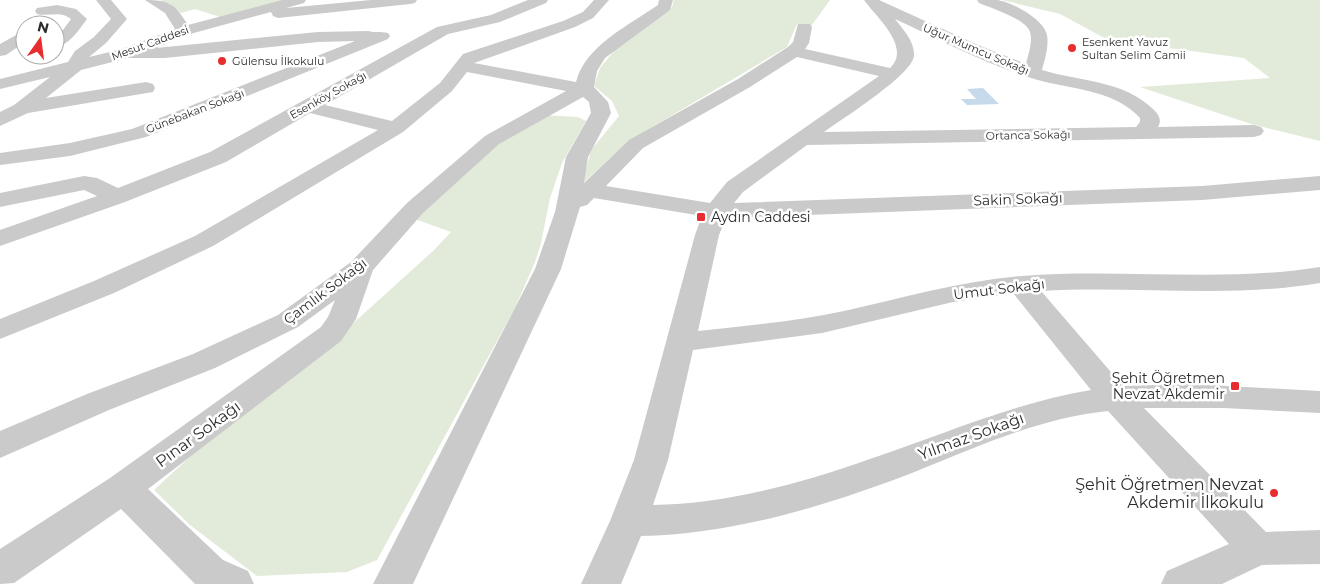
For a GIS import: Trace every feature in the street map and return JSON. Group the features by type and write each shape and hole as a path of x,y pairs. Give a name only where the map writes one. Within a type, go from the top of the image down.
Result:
{"street":[{"path":"0,120 21,109 74,67 81,55 107,34 119,19 103,0"},
{"path":"152,0 171,10 184,31"},
{"name":"Mesut Caddesi","path":"2,84 128,53 184,31 254,11 296,1 319,0"},
{"path":"254,11 270,13 304,12 410,0"},
{"name":"Esenköy Sokağı","path":"0,238 117,197 218,157 443,30 495,19 541,0"},
{"path":"456,57 569,24 588,15 602,0"},
{"path":"584,88 588,71 598,55 612,43 665,7 666,0"},
{"path":"984,0 1021,16 1032,23 1037,29 1038,40 1033,73"},
{"path":"601,584 629,521 651,460 706,235 716,211 735,187 893,74 904,63 905,47 891,25 872,2"},
{"name":"Uğur Mumcu Sokağı","path":"872,2 1033,73 1093,87 1125,98 1139,106 1150,117 1150,123 1143,132"},
{"path":"36,13 67,9 75,13 79,20 65,36"},
{"path":"567,212 636,144 744,83 794,51 801,43 804,27"},
{"path":"128,53 165,54 318,37 382,36 443,30"},
{"name":"Günebakan Sokağı","path":"0,159 63,151 139,132 216,104 382,36"},
{"path":"0,51 15,41"},
{"path":"392,584 548,268 567,212 577,157 601,113 598,101 584,88 415,46"},
{"path":"794,51 893,74"},
{"path":"0,330 104,287 204,241 396,128 446,87 456,57"},
{"path":"2,84 24,65"},
{"path":"21,109 146,88"},
{"name":"Çamlık Sokağı","path":"0,445 98,402 204,361 288,321 360,268 415,208 492,140 584,88"},
{"path":"306,106 396,128"},
{"name":"Ortanca Sokağı","path":"802,139 1254,131"},
{"path":"0,200 84,183 89,183 117,197"},
{"name":"Sakin Sokağı","path":"588,190 716,211 1202,194 1320,183"},
{"name":"Pınar Sokağı","path":"0,571 123,488 331,334 342,319 360,268"},
{"name":"Umut Sokağı","path":"681,342 774,333 842,320 955,294 1020,284 1109,281 1199,284 1269,281 1320,275"},
{"path":"1020,284 1115,398 1258,549"},
{"name":"Yılmaz Sokağı","path":"629,521 691,518 736,511 854,478 1016,419 1064,406 1115,398 1209,395 1320,402"},
{"path":"123,488 209,572 234,584"},
{"path":"1181,584 1258,549 1320,547"}],"green space":[{"path":"160,0 289,0 220,17 195,9 181,13 170,4"},
{"path":"674,0 830,0 812,25 797,24 787,47 627,142 582,184 591,150 619,116 612,101 594,86 600,68 618,46 672,7"},
{"path":"1002,0 1320,0 1320,141 1251,124 1140,87 1270,78 1244,58 1108,40 1060,14"},
{"path":"543,115 578,117 586,121 562,163 550,198 541,243 535,262 514,310 377,560 347,572 257,576 190,525 154,490 196,451 307,365 433,251 451,232 415,219 480,156"}],"water":[{"path":"983,88 999,104 967,105 961,99 976,99 967,89"}],"place":[{"name":"Esenkent Yavuz Sultan Selim Camii","path":"1072,48"},
{"name":"Gülensu İlkokulu","path":"222,61"},
{"name":"Aydın Caddesi","path":"701,217"},
{"name":"Şehit Öğretmen Nevzat Akdemir","path":"1235,386"},
{"name":"Şehit Öğretmen Nevzat Akdemir İlkokulu","path":"1274,493"}]}
